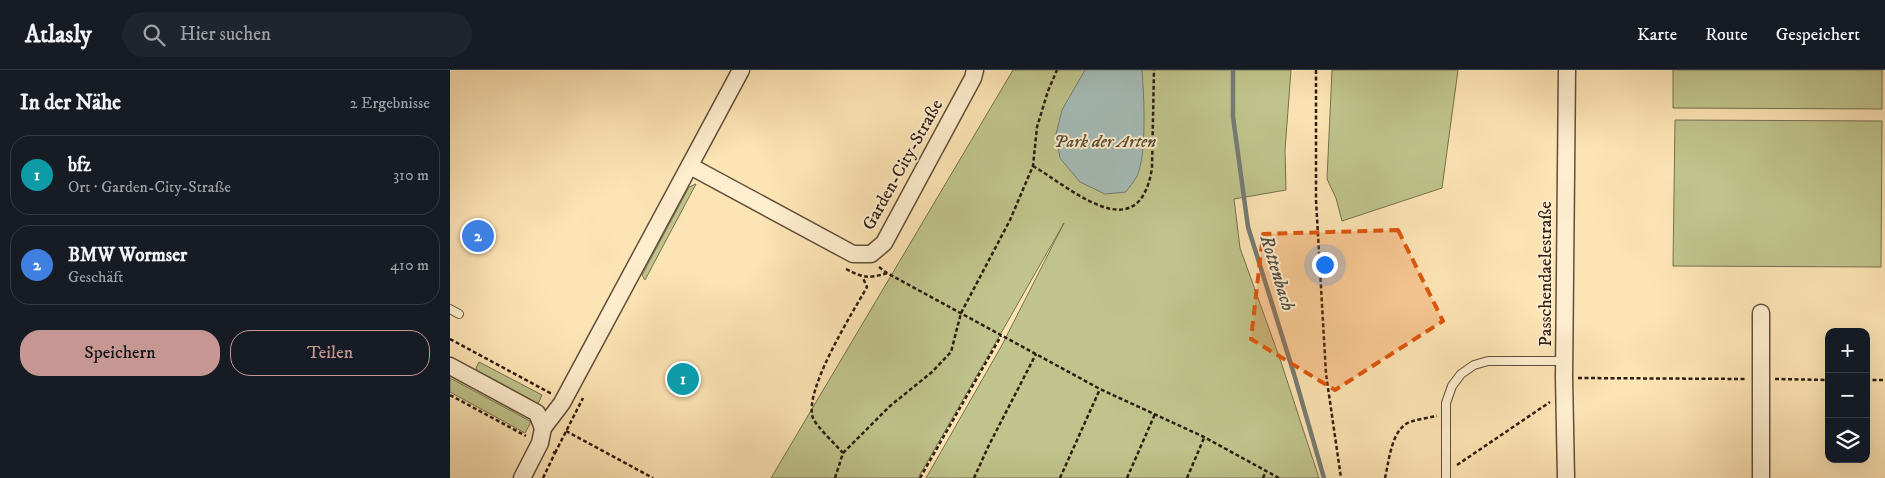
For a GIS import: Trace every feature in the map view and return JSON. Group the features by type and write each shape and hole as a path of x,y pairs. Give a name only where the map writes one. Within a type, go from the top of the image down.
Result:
{"street":[{"path":"522,478 542,436 562,403 741,70"},
{"name":"Garden-City-Straße","path":"690,166 853,254 871,254 884,243 973,78 975,70"},
{"name":"Passchendaelestraße","path":"1566,478 1564,377 1567,70"},
{"path":"1761,313 1761,478"},
{"path":"450,366 537,413 542,436"}],"lane":[{"path":"450,309 459,314"},
{"path":"1446,475 1446,403 1452,386 1461,374 1474,365 1488,360 1565,361"}],"path":[{"path":"835,478 844,453 890,406 932,372 951,352 960,313 1010,220 1033,166 1037,127 1048,90 1057,70"},
{"path":"1033,166 1090,202 1106,208 1122,210 1136,206 1145,194 1150,182 1152,168 1154,70"},
{"path":"1316,70 1316,210 1326,374 1341,478"},
{"path":"887,273 1100,388 1204,437 1279,478"},
{"path":"844,453 813,418 813,398 820,374 867,287 863,278"},
{"path":"920,478 1001,336"},
{"path":"450,338 552,394 562,403"},
{"path":"974,478 1036,354"},
{"path":"1564,377 1825,380"},
{"path":"1870,380 1885,380"},
{"path":"1060,478 1100,388"},
{"path":"450,395 542,436 556,452"},
{"path":"1446,475 1558,397 1564,397"},
{"path":"543,478 583,398"},
{"path":"1127,478 1155,414"},
{"path":"1386,478 1400,429 1408,422 1446,414"},
{"path":"566,431 653,478"},
{"path":"1187,478 1204,437"},
{"path":"1263,478 1266,471"}],"highlighted area":[{"path":"1398,230 1443,321 1335,390 1251,339 1263,234"}],"green space":[{"name":"Park der Arten","path":"1013,70 1291,70 1285,150 1286,190 1234,199 1240,248 1281,362 1319,478 926,478 1002,345 1064,223 918,478 771,478"},
{"path":"1332,70 1458,70 1442,188 1342,221 1336,198 1327,179"},
{"path":"1673,70 1882,70 1882,109 1673,108"},
{"path":"1675,120 1882,121 1881,267 1673,266"},
{"path":"696,184 645,280 642,275 689,187"},
{"path":"479,362 542,395 537,406 478,376 476,368"},
{"path":"450,378 530,421 525,433 450,392"}],"water":[{"path":"1085,70 1142,70 1144,140 1137,176 1126,192 1105,194 1080,182 1060,158 1056,134 1062,110"}],"waterway":[{"name":"Rottenbach","path":"1233,70 1233,117 1248,227 1324,478"}],"place":[{"name":"BMW Wormser","path":"478,236"},
{"name":"bfz","path":"683,379"}]}
